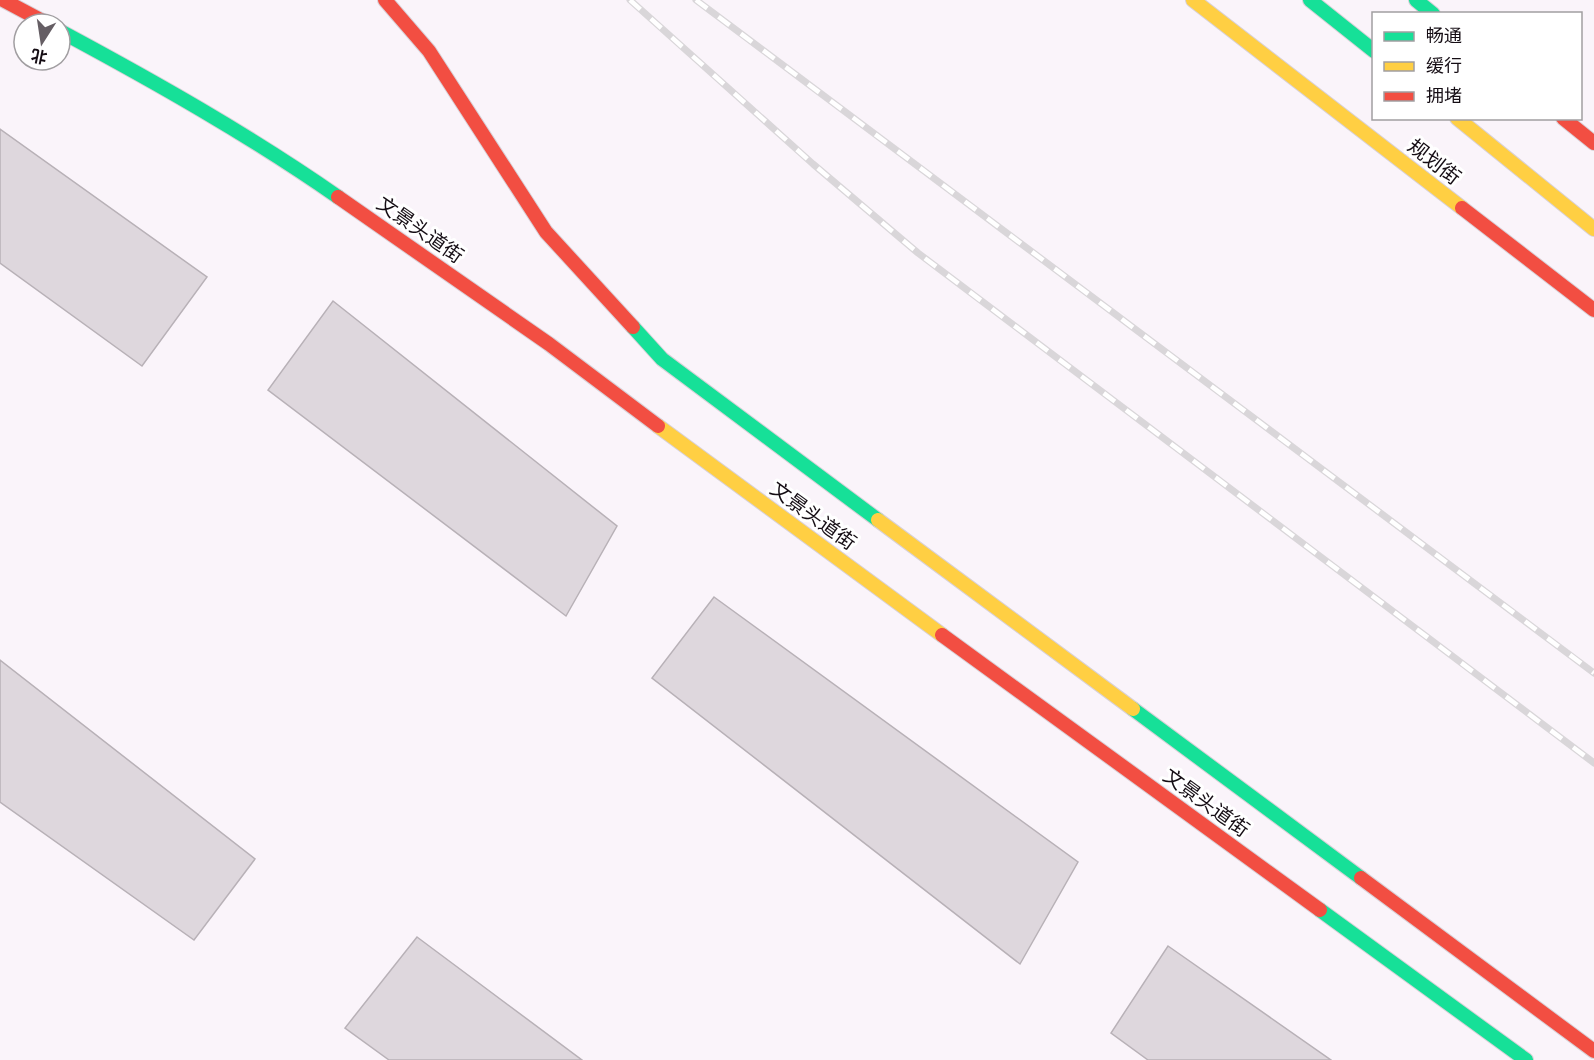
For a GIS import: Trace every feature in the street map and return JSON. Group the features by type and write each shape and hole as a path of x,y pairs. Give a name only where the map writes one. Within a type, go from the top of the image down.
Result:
{"main road":[{"path":"3,0 26,12"},
{"name":"文景头道街","path":"385,0 429,51 546,232 662,358 1594,1051"},
{"name":"规划街","path":"1193,0 1594,310"},
{"path":"1310,0 1372,49"},
{"path":"1416,0 1431,12"},
{"name":"文景头道街","path":"72,37 170,90 294,166 539,337 767,507 1526,1060"},
{"path":"1459,120 1594,229"},
{"path":"1565,120 1594,143"}],"building":[{"path":"0,129 207,277 142,366 0,263"},
{"path":"333,301 617,526 566,616 268,390"},
{"path":"714,597 1078,862 1020,964 652,678"},
{"path":"0,660 255,859 194,940 0,802"},
{"path":"417,937 582,1060 389,1060 345,1028"},
{"path":"1168,946 1331,1060 1148,1060 1111,1033"}],"railway":[{"path":"630,0 813,164 918,253 1594,763"},
{"path":"696,0 1594,673"}],"traffic: fast":[{"path":"1310,0 1372,49"},
{"path":"1416,0 1431,12"},
{"path":"72,38 201,110 338,197"},
{"path":"633,327 662,359 878,520"},
{"path":"1133,709 1361,878"},
{"path":"1320,910 1526,1060"}],"traffic: slow":[{"path":"1193,0 1462,208"},
{"path":"1459,120 1594,229"},
{"path":"658,426 942,635"},
{"path":"878,520 1133,709"}],"traffic: jam":[{"path":"3,0 26,12"},
{"path":"385,0 429,51 546,232 633,327"},
{"path":"1565,120 1594,143"},
{"path":"338,197 549,344 658,426"},
{"path":"1462,208 1594,310"},
{"path":"942,635 1320,910"},
{"path":"1361,878 1594,1051"}]}
